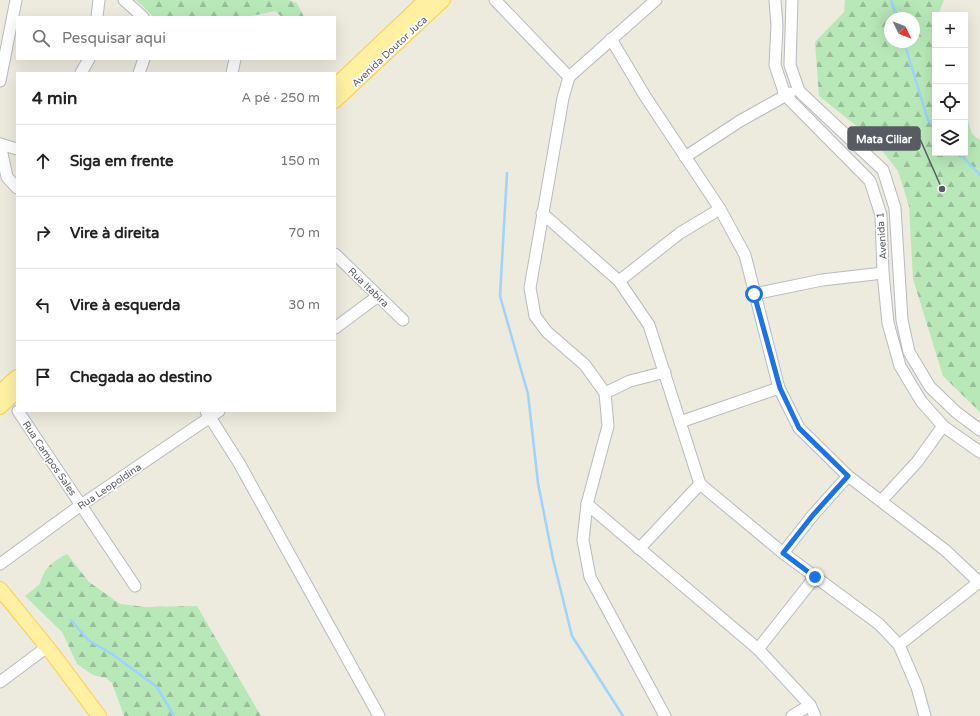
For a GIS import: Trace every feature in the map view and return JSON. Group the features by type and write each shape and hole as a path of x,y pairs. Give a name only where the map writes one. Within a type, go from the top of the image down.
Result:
{"main road":[{"name":"Avenida Doutor Juca","path":"336,85 426,0"},
{"name":"Avenida Doutor Juca","path":"336,100 442,0"},
{"path":"10,401 16,380"},
{"path":"0,589 47,647 99,716"}],"street":[{"path":"0,81 16,0"},
{"path":"97,16 99,0"},
{"path":"124,0 142,16"},
{"path":"495,0 569,77"},
{"path":"656,0 569,77 563,98 530,288 535,316 547,332 585,364 605,393 608,426 586,504 584,540 590,577 666,716"},
{"name":"Avenida 1","path":"775,0 777,26 775,64 785,95 870,181 881,215 883,273 888,323 900,366 921,401 943,426 980,452"},
{"name":"Avenida 1","path":"792,0 790,65 799,90 883,170 895,208 902,320 909,352 930,387 956,412 980,430"},
{"path":"611,39 645,96 720,209 744,254 780,388 799,428 848,476 882,500 945,550 980,583 899,645"},
{"path":"82,72 88,60"},
{"path":"139,72 144,60"},
{"path":"232,72 235,60"},
{"path":"685,157 785,95 799,90"},
{"path":"9,145 4,176 16,187"},
{"path":"619,281 680,233 720,209"},
{"path":"542,213 619,281 649,325 700,484 783,553 879,624 899,645 917,687 925,716"},
{"name":"Rua Itabira","path":"336,255 403,320"},
{"path":"754,294 822,280 883,273"},
{"path":"336,327 378,296"},
{"path":"605,393 630,381 665,372"},
{"path":"680,422 780,388"},
{"name":"Rua Campos Sales","path":"10,401 16,410"},
{"name":"Rua Campos Sales","path":"18,412 135,586"},
{"path":"212,413 379,716"},
{"name":"Rua Leopoldina","path":"0,564 212,413"},
{"path":"882,500 917,462 943,426"},
{"path":"783,553 813,515 848,476"},
{"path":"639,548 700,484"},
{"path":"586,504 758,649 810,705 814,716"},
{"path":"758,649 815,577"},
{"path":"0,682 47,647"},
{"path":"792,716 810,705"}],"green space":[{"path":"136,0 288,0 297,3 304,16 281,16 275,11 252,16 153,16"},
{"path":"845,0 944,0 939,12 932,12 932,156 968,156 968,121 972,134 980,140 980,412 943,376 913,279 909,206 898,171 874,140 819,96 815,42 844,12"},
{"path":"67,554 89,582 120,604 146,607 197,606 261,716 124,716 112,683 106,678 93,675 77,664 62,632 25,596 40,584 49,566"}],"waterway":[{"path":"891,0 895,12"},
{"path":"906,48 928,120 932,124"},
{"path":"962,156 980,175"},
{"path":"507,173 500,296 528,394 538,483 553,559 572,636 623,716"},
{"path":"71,620 88,640 112,654 157,687 174,716"}],"place":[{"name":"Mata Ciliar","path":"942,189"}],"route":[{"path":"754,294 780,388 799,428 848,476 813,515 783,553 815,577"}]}
